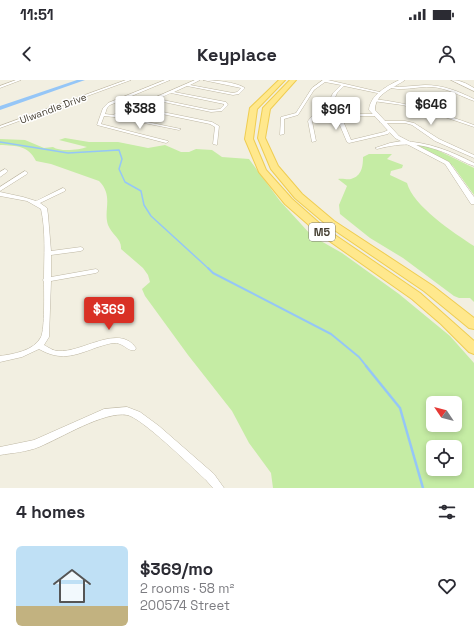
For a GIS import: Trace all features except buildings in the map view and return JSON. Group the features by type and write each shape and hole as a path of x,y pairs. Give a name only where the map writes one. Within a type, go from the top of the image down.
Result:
{"main road":[{"name":"M5","path":"282,80 259,101 252,112 250,122 252,147 257,161 266,177 289,203 315,227 416,296 445,320 474,349"},
{"name":"M5","path":"293,80 272,98 262,118 261,129 264,144 277,171 300,197 317,213 421,284 474,325"}],"street":[{"path":"0,86 19,80"},
{"name":"Ulwandle Drive","path":"0,127 129,80"},
{"path":"153,80 156,85"},
{"path":"166,142 100,126 100,123 109,104 168,80"},
{"path":"170,92 223,102 226,105 221,110 213,112 159,101 156,99 170,92 198,80"},
{"path":"186,86 233,94 238,93 243,88 204,80"},
{"path":"403,80 382,92 374,100 371,106 375,115 390,130 406,142 446,164 474,202"},
{"path":"454,80 466,84 474,90"},
{"path":"282,134 282,118 297,113 313,89 325,81 382,92"},
{"path":"325,115 335,93 343,85"},
{"path":"390,87 404,89 430,86 451,90 474,100"},
{"path":"374,100 420,106 446,114 474,126"},
{"path":"114,116 138,108 211,123 217,126 215,144"},
{"path":"103,115 179,129"},
{"path":"314,141 311,118 325,115 375,115"},
{"path":"338,115 349,142 384,134 390,130"},
{"path":"382,122 413,124 437,140 474,157"},
{"path":"377,148 394,143 406,142 433,146 474,165"},
{"path":"0,175 5,171"},
{"path":"1,194 24,173"},
{"path":"35,203 63,190"},
{"path":"0,359 25,354 38,346 46,335 47,253 46,212 42,206 1,194"},
{"path":"47,253 81,249"},
{"path":"46,280 96,271"},
{"path":"38,346 53,353 59,354 79,351 92,346 118,340 125,341 132,348"},
{"path":"0,451 35,444 104,413 127,411 137,415 156,429 210,477 219,488"}],"green space":[{"path":"65,138 89,142 118,142 148,148 165,145 181,152 189,152 196,149 212,150 222,157 249,159 280,201 312,236 342,253 399,294 450,336 474,363 474,488 273,488 271,473 249,443 232,411 188,355 145,296 142,289 150,282 148,275 143,268 121,249 120,242 108,225 106,192 99,181 51,164 36,161 26,149 21,147 0,145 0,139 25,140 44,148 53,147 60,150 75,150 87,147 59,140"},
{"path":"416,145 431,147 474,168 474,195 453,166"},
{"path":"369,154 392,154 387,159 403,165 402,168 391,171 390,175 407,183 417,201 426,210 474,246 474,302 470,298 459,298 454,296 403,258 370,238 340,214 339,205 347,186 338,179 351,179 358,176 362,167 363,157"}],"waterway":[{"path":"0,108 82,80"},
{"path":"0,142 68,153 119,150 122,159 119,169 125,182 141,191 144,205 151,216 209,269"},
{"path":"209,269 213,273 331,334 359,357 367,367"},
{"path":"366,366 400,408 423,488"}]}
